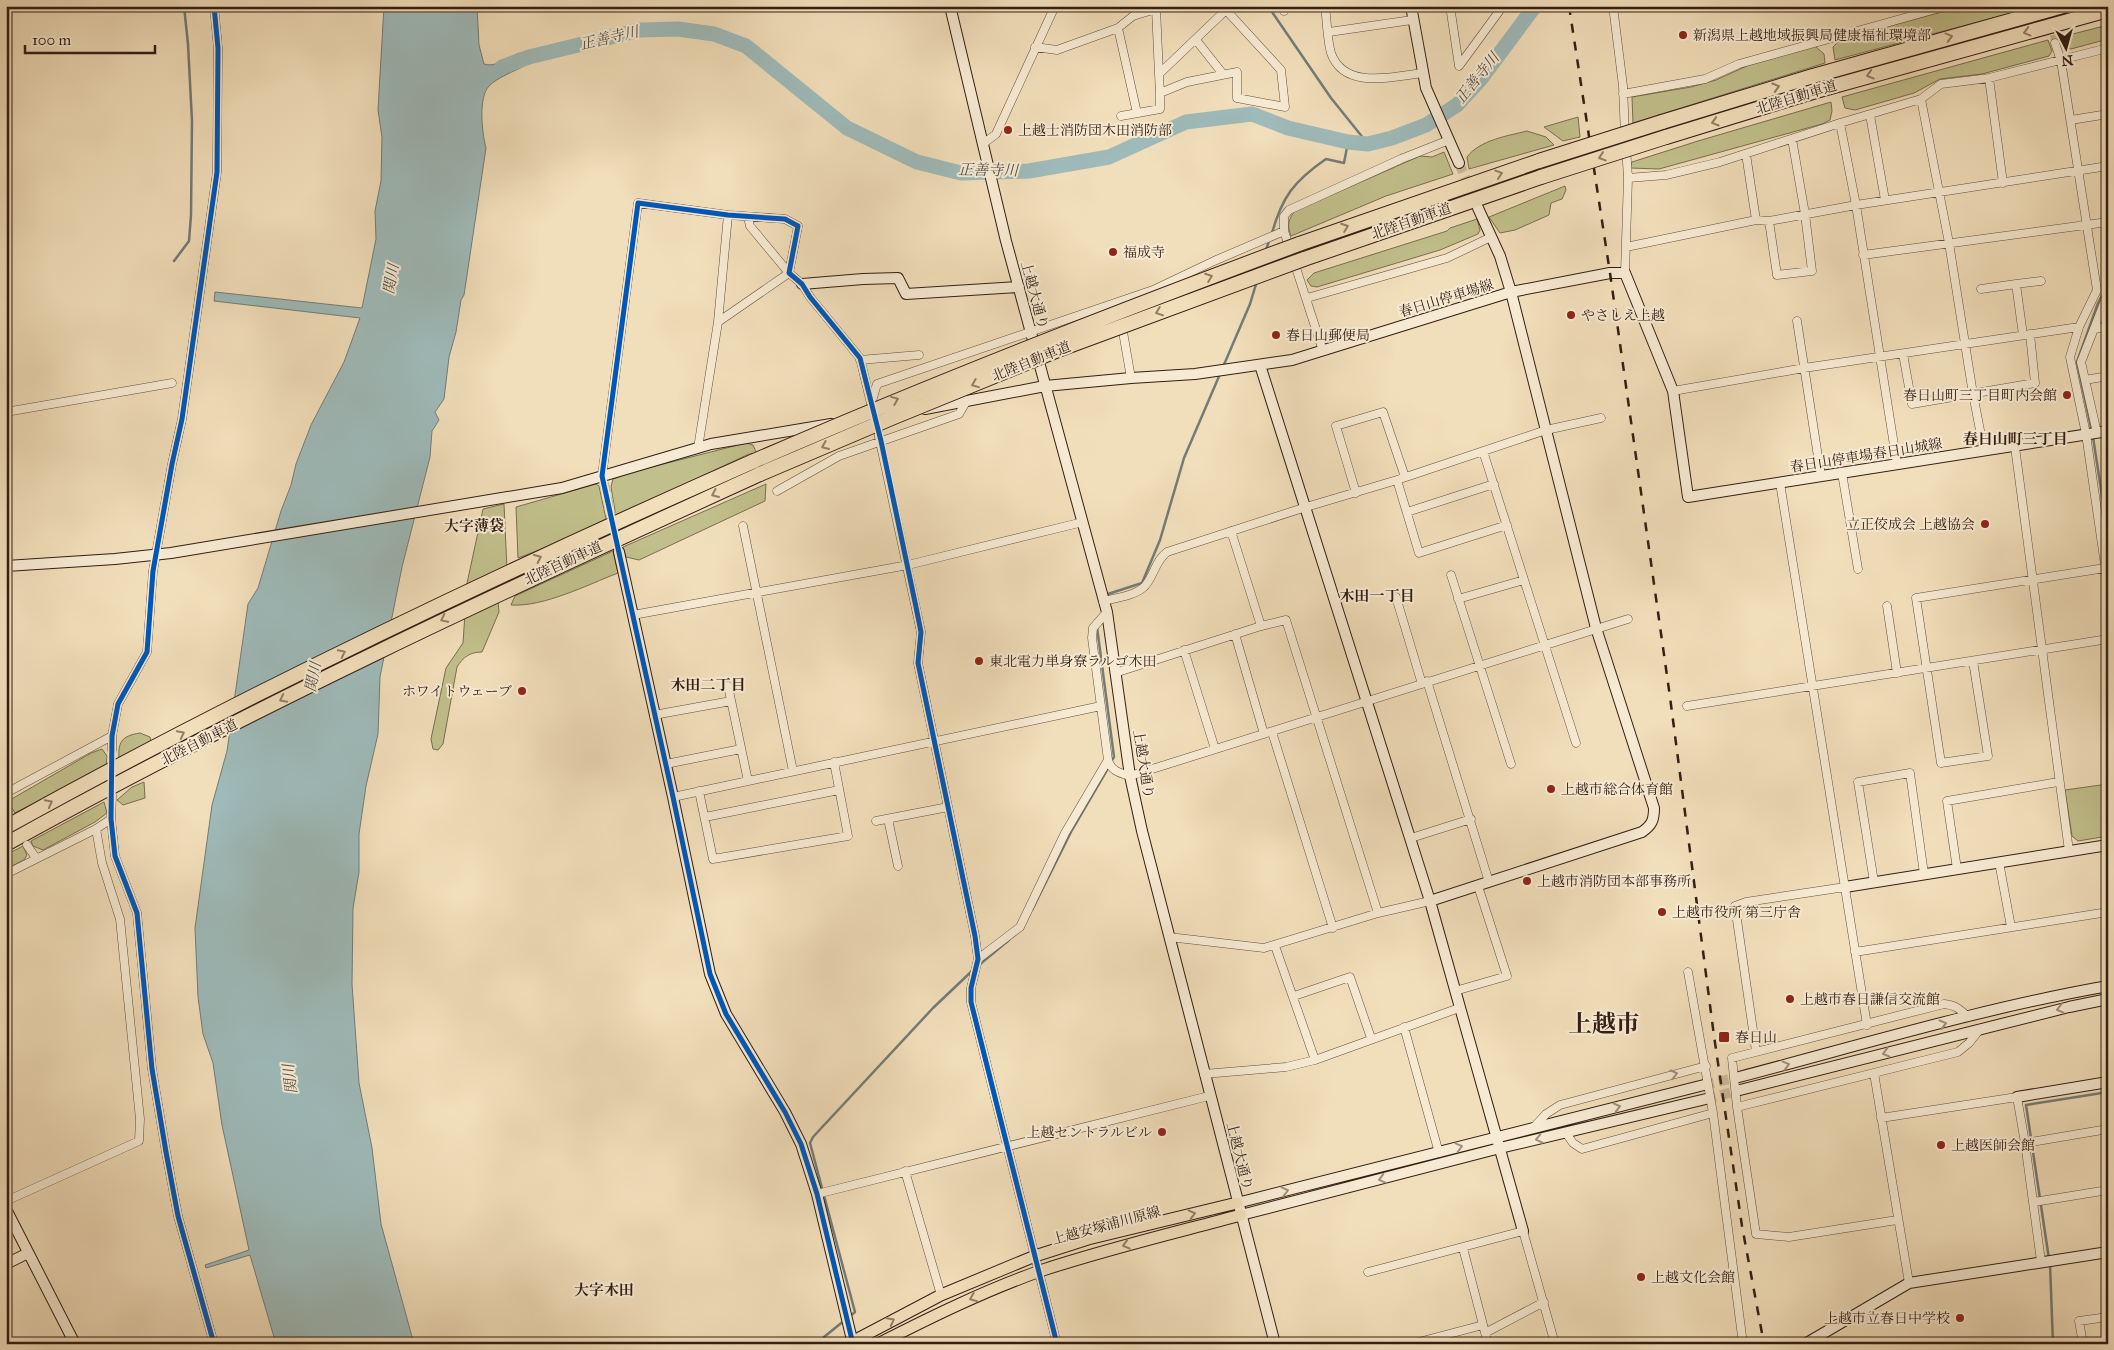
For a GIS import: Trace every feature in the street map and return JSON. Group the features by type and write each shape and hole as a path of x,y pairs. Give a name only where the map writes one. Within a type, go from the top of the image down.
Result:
{"highway":[{"name":"北陸自動車道","path":"6,827 138,756 298,674 494,579 754,460 888,403 1055,336 1299,244 1539,161 1822,73 2063,6"},
{"name":"北陸自動車道","path":"6,844 302,688 488,598 760,474 894,416 1058,350 1304,258 1541,177 1854,80 2108,10"}],"main road":[{"name":"上越安塚浦川原線","path":"852,1343 941,1295 1035,1256 1088,1239 1237,1203"},
{"name":"上越安塚浦川原線","path":"878,1344 955,1305 1039,1272 1126,1245 1241,1215"}],"street":[{"path":"112,750 112,736 118,704 147,652 155,554 182,419 217,172 218,48 214,6"},
{"path":"950,6 984,143 996,134 1055,6"},
{"path":"1325,6 1331,52 1344,72 1372,80 1422,73"},
{"path":"1411,6 1412,20 1426,88 1459,163"},
{"path":"1450,6 1459,66 1503,6"},
{"path":"1613,6 1623,94 1628,178 1625,273 1673,391 1804,368 2079,327"},
{"path":"1623,94 1705,78 1739,64 1947,6"},
{"path":"1035,48 1057,50 1118,28 1133,16 1158,8 1160,109 1121,116"},
{"path":"1159,74 1228,8 1281,70 1285,107 1238,98 1237,72 1187,82 1160,93"},
{"path":"1329,32 1412,20"},
{"path":"1118,28 1137,112"},
{"path":"1196,40 1223,74"},
{"path":"2055,42 2061,61 2071,120 2097,290 2079,327 2070,357 2086,434 2108,586"},
{"path":"1628,178 1666,175 1746,154 1840,122 1921,99 1941,84 1988,78 2108,48"},
{"path":"1988,78 2003,183"},
{"path":"1921,99 1949,243 1984,451"},
{"path":"2071,120 2108,114"},
{"path":"1870,115 1885,200"},
{"path":"1840,122 1856,205 1897,464"},
{"path":"1769,221 1777,275 1812,270 1805,214 1792,139"},
{"path":"1323,351 1284,231 1284,216 1289,210 1449,140"},
{"name":"上越大通り","path":"984,143 993,187 1019,287 1107,612 1130,776 1142,831 1209,1096 1275,1344"},
{"path":"1746,154 1756,220"},
{"path":"1626,247 1756,220 1769,221 1885,200 2079,172 2108,166"},
{"path":"603,480 638,202 728,215 785,219 798,226 789,273 718,322"},
{"path":"1169,937 1245,947 1264,948 1276,946 1378,913 1430,901 1478,886 1642,832 1652,823 1654,808 1596,628 1511,292 1500,256 1478,208"},
{"path":"698,448 718,322 728,215"},
{"path":"748,217 750,226 789,273 802,284 810,297 860,360 881,441 908,565 921,632 918,663 976,936 978,959 971,988 971,1002 1057,1344"},
{"path":"1863,255 2108,222"},
{"path":"871,403 877,384 1153,290 1284,231"},
{"path":"1307,298 1446,258 1491,237"},
{"name":"春日山停車場線","path":"6,566 171,553 603,480 698,448 748,437 875,418 1046,386 1195,374 1292,360 1511,292 1610,273 1625,273"},
{"path":"802,284 898,278 906,294 1019,287"},
{"path":"1981,289 2042,281"},
{"path":"1903,354 1912,404 2035,383 2016,284"},
{"path":"2103,432 2085,380 2081,362 2108,292"},
{"path":"1118,302 1131,378"},
{"path":"1797,320 1821,476"},
{"path":"2094,329 2108,326"},
{"path":"860,360 919,355"},
{"path":"1260,365 1430,901 1555,1344"},
{"path":"2085,380 2108,376"},
{"path":"6,412 172,382"},
{"name":"春日山停車場春日山城線","path":"1673,391 1688,497 2103,432"},
{"path":"777,491 839,456 959,414 966,402"},
{"path":"1356,493 1336,426 1383,412 1405,477"},
{"path":"1103,601 1128,595 1144,587 1160,557 1167,552 1397,480 1546,430 1601,418"},
{"path":"2015,447 2043,650 2058,782 2069,851"},
{"path":"1483,451 1576,743"},
{"path":"1842,473 1858,569"},
{"path":"1397,480 1419,554 1507,525"},
{"path":"1780,483 1867,1025"},
{"path":"1407,512 1494,484"},
{"path":"633,615 908,565 1082,522"},
{"path":"743,526 793,771"},
{"path":"1231,531 1261,626"},
{"path":"620,552 710,974 716,994 726,1014 785,1112 801,1144 816,1194 852,1343"},
{"path":"1973,661 1988,756 1941,763 1916,598 2105,568"},
{"path":"1450,575 1511,764"},
{"path":"1458,599 1524,580"},
{"path":"1396,596 1471,819 1489,882"},
{"path":"1886,606 1897,673"},
{"path":"1107,612 1093,628 1092,638 1108,760 1110,766 1117,772 1130,776 1628,619"},
{"path":"1115,673 1235,634 1286,620 1378,913"},
{"path":"1235,634 1333,928"},
{"path":"1687,706 2108,639"},
{"path":"1184,650 1215,749"},
{"path":"728,686 748,781"},
{"path":"654,715 731,701"},
{"path":"673,797 1101,706"},
{"path":"6,792 112,736"},
{"path":"666,764 741,749"},
{"path":"978,959 1020,926 1065,833 1108,760"},
{"path":"699,791 713,859 848,836 834,762"},
{"path":"1874,882 1858,782 1910,773 1924,874"},
{"path":"1957,869 1947,800 2058,782"},
{"path":"705,817 839,790"},
{"path":"112,795 111,819 115,856 137,913 152,1069 166,1152 178,1216 214,1344"},
{"path":"876,821 948,807"},
{"path":"6,874 96,829 111,819"},
{"path":"888,819 898,866"},
{"path":"1411,838 1471,819"},
{"path":"6,1201 139,1141 140,1119 120,919 102,863 96,829"},
{"path":"28,845 36,858"},
{"path":"1756,1052 1734,906 1746,902 2108,845"},
{"path":"1999,862 2011,927"},
{"path":"1455,991 1507,976 1478,886"},
{"path":"1856,952 2108,912"},
{"path":"1276,946 1315,1060"},
{"path":"1688,972 1713,1113 1743,1344"},
{"path":"1294,996 1350,977 1371,1038"},
{"path":"1739,1077 1968,1017 2066,993 2108,986"},
{"path":"1740,1090 1980,1029 2108,999"},
{"path":"1897,1220 1789,1237 1756,1234 1737,1107 1732,1058 1944,1004 1953,1005 1968,1017"},
{"path":"1204,1074 1286,1067 1315,1060 1371,1038 1459,1008"},
{"path":"1404,1027 1439,1153"},
{"path":"1737,1107 1958,1052 1969,1043 1980,1029"},
{"path":"1533,1128 1552,1108 1560,1105 1706,1066"},
{"path":"1874,1073 1909,1283"},
{"path":"1880,1118 2108,1082"},
{"path":"1237,1203 1704,1085"},
{"path":"816,1194 1209,1096"},
{"path":"2017,1097 2034,1202 2041,1261"},
{"path":"1241,1215 1500,1148 1706,1099"},
{"path":"1566,1133 1573,1143 1582,1149 1713,1113"},
{"path":"2025,1143 2108,1130"},
{"path":"905,1171 941,1295"},
{"path":"2034,1202 2108,1190"},
{"path":"6,1209 75,1344"},
{"path":"1368,1272 1523,1231"},
{"path":"1463,1248 1488,1344"},
{"path":"1805,1344 1909,1283 2108,1252"},
{"path":"6,1264 28,1253"},
{"path":"1411,1344 1484,1329 1544,1302"},
{"path":"2083,1344 2079,1321 2108,1317"}],"shaded area":[{"path":"1964,6 2038,6 1835,60 1833,47 1841,39"},
{"path":"2108,25 2108,39 2071,49 2063,47 2061,37"},
{"path":"2048,40 2052,51 2049,56 1982,74 1940,79 1914,93 1855,110 1845,108 1842,97"},
{"path":"1815,46 1824,54 1825,63 1633,123 1632,97 1691,87 1716,80 1749,65"},
{"path":"1831,102 1830,120 1822,124 1659,169 1630,168 1632,162"},
{"path":"1578,117 1580,137 1563,141 1544,127"},
{"path":"1527,131 1546,137 1554,145 1469,169 1467,157 1479,146"},
{"path":"1444,152 1453,174 1386,196 1291,236 1289,223 1295,211 1420,156 1432,157"},
{"path":"1565,186 1566,190 1562,199 1551,203 1549,215 1515,230 1500,233 1489,217"},
{"path":"1477,219 1480,230 1478,234 1440,250 1317,287 1311,286 1307,280 1314,273 1447,231 1450,228"},
{"path":"746,443 753,445 757,454 749,454 616,516 611,487 613,479 632,472"},
{"path":"596,484 599,486 606,519 560,542 518,558 516,507"},
{"path":"766,484 765,501 639,560 626,557 623,547"},
{"path":"504,504 507,569 466,588 483,509"},
{"path":"613,551 618,573 551,599 524,605 511,605 515,596"},
{"path":"498,600 499,612 482,652 467,656 457,667 443,744 438,750 433,749 431,739 446,668 463,643 465,613"},
{"path":"140,733 150,737 151,742 119,760 119,749 122,741 129,736"},
{"path":"102,749 107,756 106,766 15,813 9,803 10,800 91,753"},
{"path":"144,782 145,798 123,805 117,800 132,787"},
{"path":"2108,784 2108,836 2078,841 2072,836 2065,790"},
{"path":"104,802 107,813 95,822 43,850 33,846 31,841"},
{"path":"23,846 27,855 24,860 6,869 6,855"}],"water":[{"name":"関川","path":"384,6 477,6 479,45 484,64 497,64 519,53 524,66 501,77 489,86 483,99 482,125 486,148 464,295 461,300 456,332 449,357 444,399 435,412 439,420 432,431 430,457 402,567 380,677 378,734 366,786 359,834 359,872 353,908 352,984 359,1083 372,1148 381,1224 414,1344 276,1344 250,1255 206,1268 205,1265 249,1250 222,1125 213,1063 203,1034 198,997 195,928 212,805 227,751 248,604 258,588 296,464 311,425 344,362 360,318 214,301 215,292 362,308 376,239 375,211 381,181 382,137 378,110"}],"waterway":[{"path":"174,261 189,241 191,215 192,121 184,6"},
{"path":"1268,6 1331,98 1368,144"},
{"name":"正善寺川","path":"502,67 529,57 640,30 678,29 714,34 746,46 847,128 917,162 961,173 1029,171 1109,157 1186,122 1252,114 1288,128 1348,142 1368,144 1392,138 1426,125 1457,105 1480,80 1535,6"},
{"path":"1272,233 1280,209 1297,183 1326,159 1344,163 1348,142"},
{"path":"1266,250 1270,238"},
{"path":"1223,367 1250,304 1257,281"},
{"path":"2092,432 2077,362 2098,303 2108,284"},
{"path":"1107,597 1108,594 1142,583 1160,540 1184,458 1220,374"},
{"path":"2093,437 2108,535"},
{"path":"1097,627 1114,757 1110,763"},
{"path":"1032,910 1072,830 1107,770"},
{"path":"979,965 1009,940"},
{"path":"849,1317 855,1312 810,1143 813,1137 933,1008 973,970"},
{"path":"2049,1259 2026,1105 2108,1092"},
{"path":"2050,1264 2053,1344"},
{"path":"826,1344 824,1337 845,1320"}],"tunnel":[{"path":"2053,23 2055,43"},
{"path":"1459,163 1477,205"},
{"path":"604,483 614,529"},
{"path":"112,750 112,788"},
{"path":"6,808 15,824"},
{"path":"1704,1085 1739,1077"},
{"path":"1706,1099 1740,1090"}],"railway":[{"path":"1569,6 1610,273 1670,697 1714,1036 1742,1226 1764,1344"}],"cycle path":[{"path":"214,6 218,48 217,172 182,419 153,571 147,652 118,704 112,736 111,819 115,856 137,913 152,1069 178,1216 214,1344"},
{"path":"853,1344 817,1194 801,1144 785,1112 726,1014 710,974 602,476 638,203 728,215 785,219 798,226 789,273 802,284 810,297 860,358 881,441 921,632 918,663 975,936 978,959 971,988 971,1002 1057,1344"}],"place":[{"name":"新潟県上越地域振興局健康福祉環境部","path":"1683,35"},
{"name":"上越士消防団木田消防部","path":"1008,130"},
{"name":"福成寺","path":"1113,252"},
{"name":"やさしえ上越","path":"1571,315"},
{"name":"春日山郵便局","path":"1276,335"},
{"name":"春日山町三丁目町内会館","path":"2067,395"},
{"name":"立正佼成会 上越協会","path":"1985,524"},
{"name":"東北電力単身寮ラルゴ木田","path":"979,661"},
{"name":"ホワイトウェーブ","path":"522,691"},
{"name":"上越市総合体育館","path":"1551,789"},
{"name":"上越市消防団本部事務所","path":"1527,881"},
{"name":"上越市役所 第三庁舎","path":"1662,912"},
{"name":"上越市春日謙信交流館","path":"1790,999"},
{"name":"春日山","path":"1724,1037"},
{"name":"上越セントラルビル","path":"1162,1132"},
{"name":"上越医師会館","path":"1941,1145"},
{"name":"上越文化会館","path":"1641,1277"},
{"name":"上越市立春日中学校","path":"1960,1318"}],"district":[{"name":"春日山町三丁目","path":"2015,439"},
{"name":"大字薄袋","path":"474,526"},
{"name":"木田一丁目","path":"1377,596"},
{"name":"木田二丁目","path":"708,685"},
{"name":"上越市","path":"1604,1024"},
{"name":"大字木田","path":"604,1290"}]}
